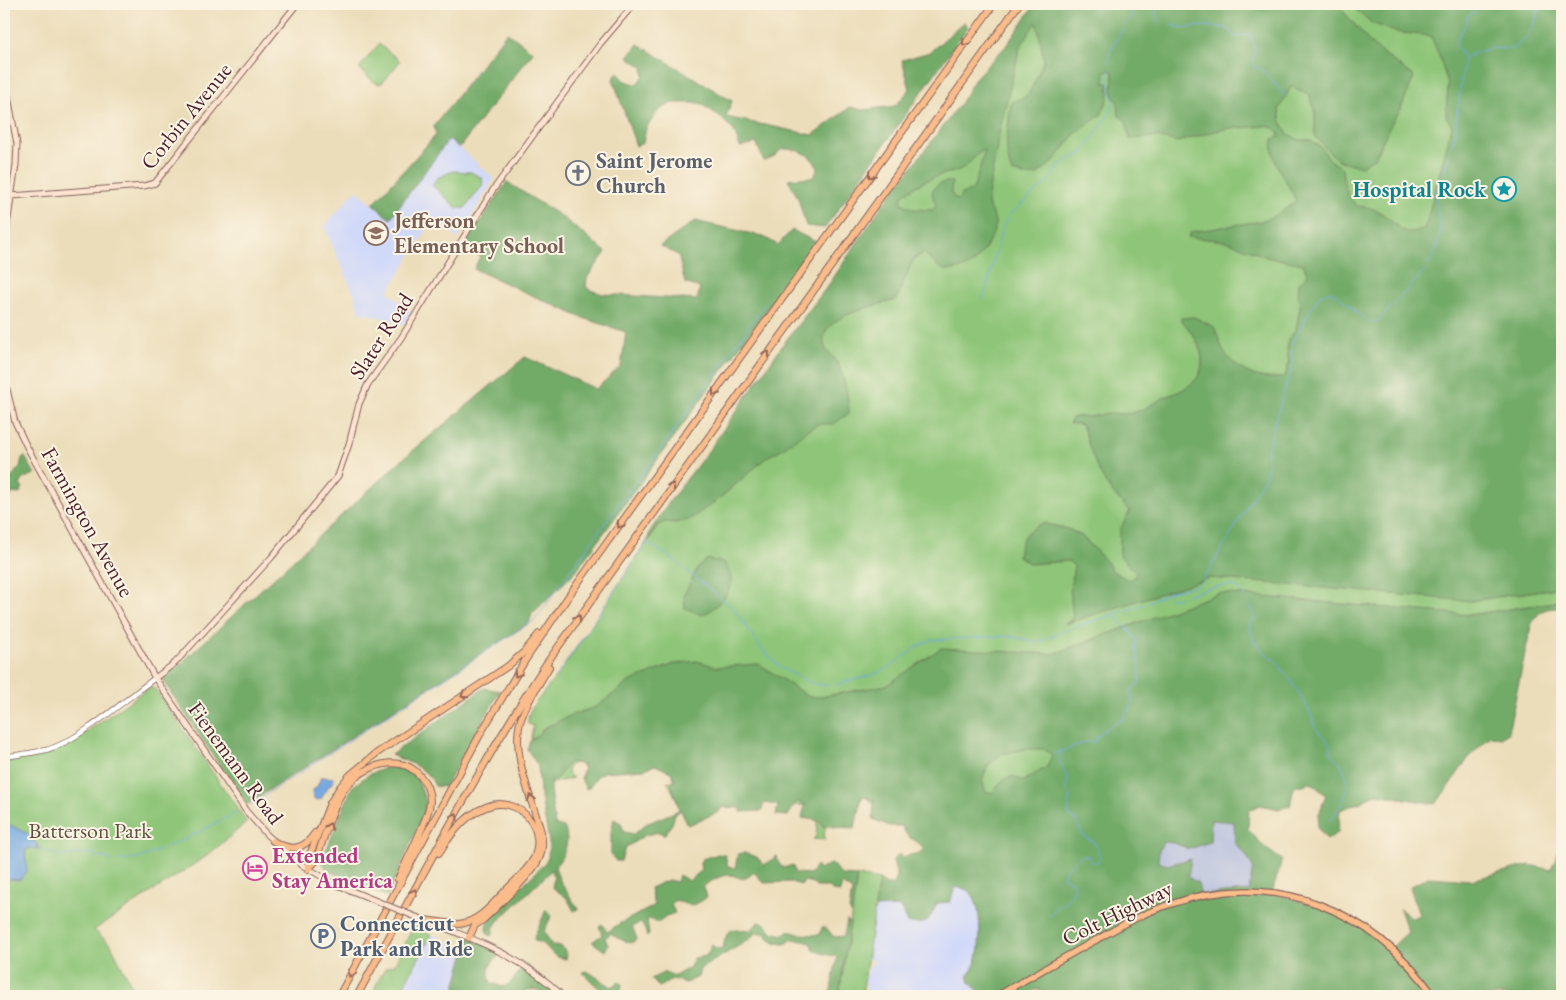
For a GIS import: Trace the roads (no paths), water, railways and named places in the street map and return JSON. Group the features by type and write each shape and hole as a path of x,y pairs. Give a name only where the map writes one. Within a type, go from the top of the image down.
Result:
{"highway":[{"path":"339,996 478,740 553,618 994,4"},
{"path":"357,996 495,745 561,642 1019,4"},
{"path":"308,869 309,857 337,791 360,766 382,749 508,666 524,652 553,618"},
{"path":"477,924 532,870 541,855 543,843 541,832 520,758 518,734 525,708 561,642"},
{"path":"308,869 315,862 338,801 350,783 367,770 384,764 400,764 414,770 428,789 430,800 428,809 380,922"},
{"path":"424,874 456,829 474,814 489,806 500,804 512,806 523,812 533,823 537,833 535,857 526,869 479,917 470,922 459,924 424,920"},
{"path":"273,841 288,847 301,847 310,841 321,827"},
{"name":"Colt Highway","path":"997,996 1115,929 1155,909 1201,895 1249,891 1273,893 1303,899 1353,919 1378,936 1400,956 1416,972 1434,996"},
{"path":"470,938 479,917"}],"main road":[{"name":"Corbin Avenue","path":"11,196 144,186 154,183 297,4"},
{"name":"Slater Road","path":"156,678 175,663 271,558 338,476 349,444 359,404 368,384 401,338 494,190 600,44 634,4"},
{"path":"4,75 17,144 16,166 4,245"},
{"name":"Farmington Avenue","path":"4,377 15,422 27,447 156,678"},
{"name":"Fienemann Road","path":"156,678 237,800 273,841 308,869 345,888 495,948 542,977 563,996"}],"street":[{"path":"4,757 46,750 60,744 91,725 156,678"}],"water":[{"path":"321,777 333,778 334,781 327,788 321,799 316,800 313,797 313,790 317,787"},
{"path":"4,822 30,835 40,849 29,848 25,851 27,871 20,880 9,879 4,884"}],"waterway":[{"path":"1109,63 1109,52 1138,4"},
{"path":"1154,4 1159,25"},
{"path":"1428,266 1437,248 1440,231 1435,196 1438,183 1451,152 1455,132 1464,58 1456,45 1466,23 1466,18 1483,4"},
{"path":"1465,57 1490,48 1513,49 1530,32 1538,10 1551,4"},
{"path":"1170,25 1185,28 1202,26 1226,28 1237,37 1250,33 1255,49 1251,64 1263,71 1286,96"},
{"path":"983,300 1002,229 1008,216 1048,181 1059,165 1082,153 1112,110 1113,100 1108,78 1109,69"},
{"path":"647,543 670,557 734,609 761,648 781,668 811,683 824,685 838,684 873,675 888,668 918,646 930,640 1011,636 1041,641 1069,629 1142,605 1172,591 1195,586 1202,582 1265,477 1272,431 1293,364 1291,351 1293,341 1318,297 1325,293 1333,292 1367,320 1374,322 1379,320 1424,271"},
{"path":"250,805 536,619 766,302"},
{"path":"556,677 648,541"},
{"path":"1170,596 1171,599 1219,586 1236,587 1244,594 1255,616 1254,620 1249,624 1255,644 1278,663 1288,677 1312,716 1315,727 1329,742 1330,753 1344,769 1347,787 1345,795 1336,813 1329,821"},
{"path":"1052,755 1086,742 1094,742 1110,726 1120,719 1122,721 1125,714 1130,710 1132,699 1130,690 1139,684 1140,679 1139,661 1135,647 1138,642 1129,630 1113,615"},
{"path":"1049,916 1057,906 1068,900 1075,888 1073,882 1063,877 1066,869 1082,855 1088,856 1092,862 1098,862 1100,856 1094,842 1082,835 1076,820 1069,816 1070,796 1066,788 1068,779 1059,761 1061,752"},
{"path":"39,849 61,856 93,853 95,857 107,858 114,862 121,859 125,861 132,858 138,859 181,841 238,812"}],"place":[{"name":"Saint Jerome Church","path":"578,173"},
{"name":"Hospital Rock","path":"1504,189"},
{"name":"Jefferson Elementary School","path":"376,233"},
{"name":"Extended Stay America","path":"255,868"},
{"name":"Connecticut Park and Ride","path":"323,936"}],"park label":[{"name":"Batterson Park","path":"90,830"}]}
